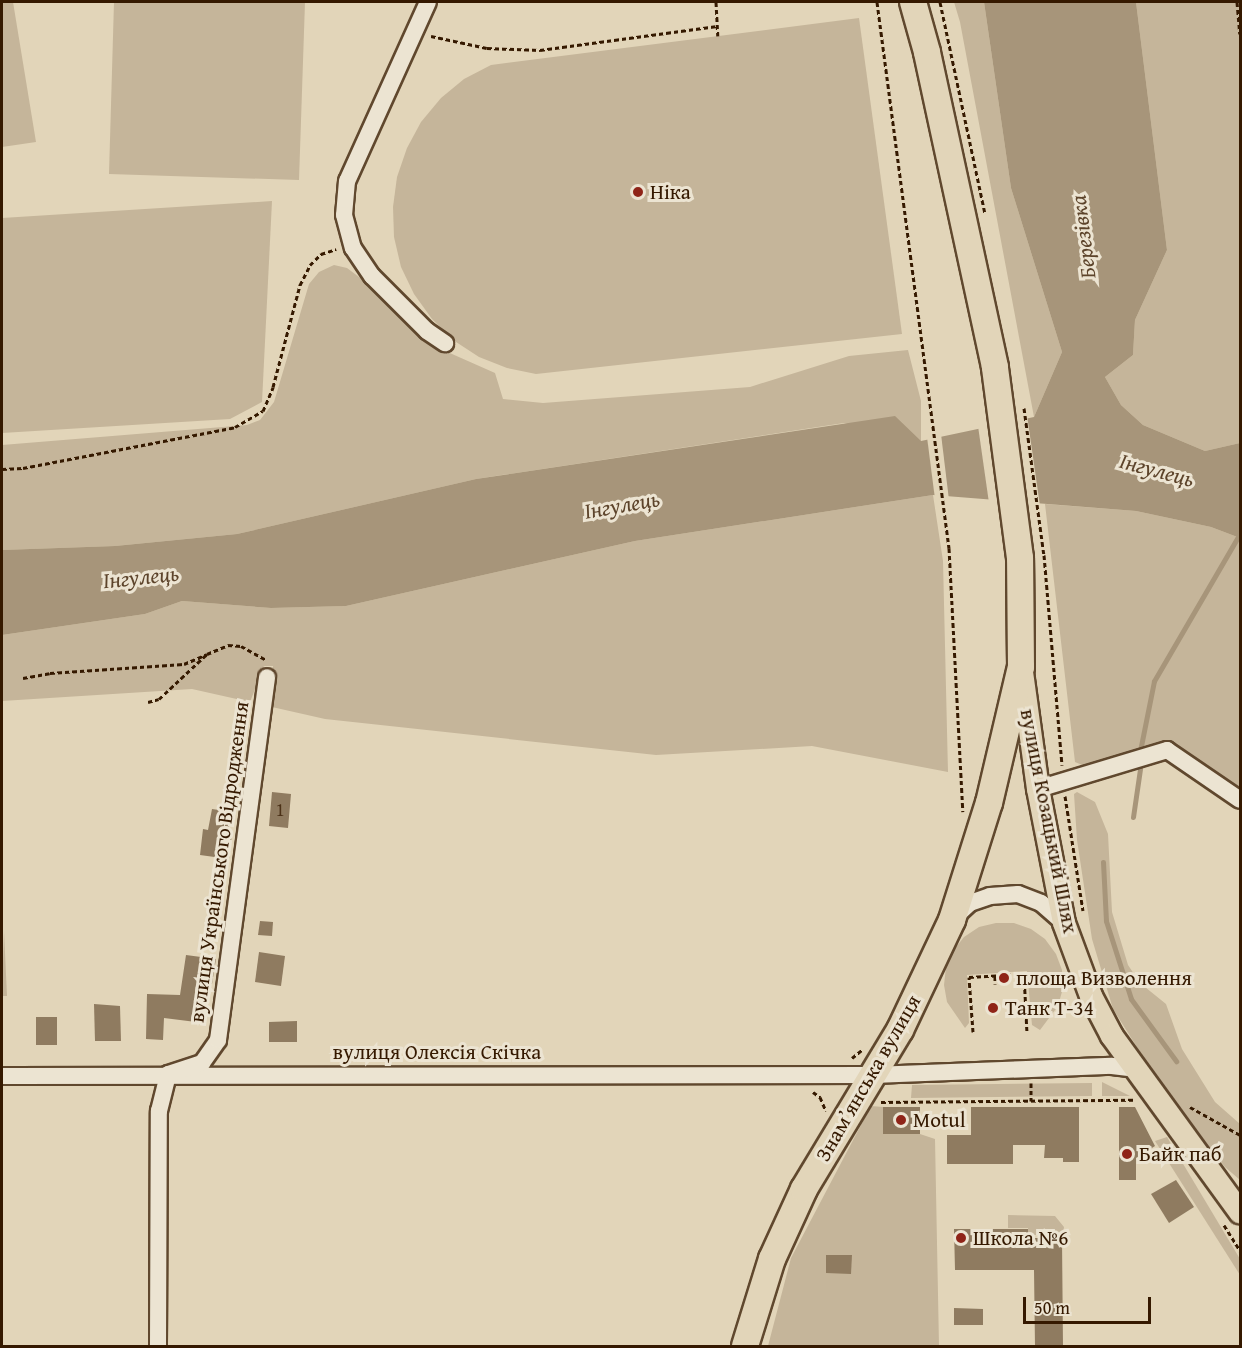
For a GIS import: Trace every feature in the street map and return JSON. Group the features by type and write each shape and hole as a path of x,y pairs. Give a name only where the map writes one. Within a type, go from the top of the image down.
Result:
{"highway":[{"name":"Знамʼянська вулиця","path":"745,1347 772,1259 799,1199 900,1030 952,920 989,803 1021,667 1032,557 995,367 927,52 913,2"}],"main road":[{"name":"вулиця Козацький Шлях","path":"1021,667 1038,789 1074,917 1091,996 1112,1036 1135,1069 1232,1190 1231,1216"}],"street":[{"path":"428,2 347,181 344,215 353,248 372,276 427,331 445,343"},
{"name":"вулиця Українського Відродження","path":"168,1074 202,1063 218,1040 267,677"},
{"path":"1038,789 1167,750 1240,800"},
{"path":"952,920 970,903 990,896 1018,894 1074,917"},
{"name":"вулиця Олексія Скічка","path":"2,1076 168,1074 873,1075 1089,1066 1135,1069"},
{"path":"158,1347 159,1111 168,1074"}],"path":[{"path":"716,2 718,36"},
{"path":"877,2 949,548 964,816"},
{"path":"940,2 987,220"},
{"path":"1237,2 1240,34"},
{"path":"414,32 487,48 540,50 717,27"},
{"path":"2,469 23,468 235,427 263,411 273,387 300,285 310,265 321,254 353,248"},
{"path":"1022,398 1032,557 1064,782 1074,917"},
{"path":"22,678 50,673 184,664 228,645 241,646 266,658 267,677"},
{"path":"148,702 159,699 207,654"},
{"path":"972,1032 969,978 1024,974 1027,1033"},
{"path":"995,976 996,984"},
{"path":"842,1058 852,1058 868,1044"},
{"path":"1030,1082 1031,1101"},
{"path":"812,1090 820,1097 826,1109 828,1121"},
{"path":"869,1102 1136,1100 1140,1106"},
{"path":"1185,1105 1240,1135"},
{"path":"1231,1216 1240,1251"}],"shaded area":[{"path":"2,2 13,2 36,142 2,147"},
{"path":"114,2 305,2 299,180 109,174"},
{"path":"954,2 984,2 1011,188 1062,352 1034,417 960,22"},
{"path":"1136,2 1240,2 1240,443 1205,451 1143,425 1121,405 1105,377 1133,355 1135,320 1167,250"},
{"name":"Ніка","path":"859,18 902,334 536,374 507,368 479,357 453,340 432,319 414,294 401,267 394,237 393,207 397,177 407,148 421,122 441,98 464,79 491,65"},
{"path":"272,201 262,402 230,419 2,433 2,218"},
{"path":"334,265 347,268 375,289 417,332 443,350 495,373 503,399 543,403 750,387 849,356 908,350 921,401 921,442 844,423 476,479 237,534 115,546 2,550 2,445 247,425 260,420 274,402 309,284 319,272"},
{"path":"933,495 943,561 948,772 812,746 656,755 325,719 272,707 273,666 264,666 250,702 192,689 2,701 2,635 145,614 182,601 271,608 346,606 635,541"},
{"path":"1045,504 1136,511 1211,527 1240,538 1240,788 1168,740 1087,767 1075,762"},
{"path":"1077,792 1095,802 1108,834 1112,912 1128,965 1140,983 1166,1004 1182,1049 1215,1102 1240,1124 1240,1180 1225,1167 1169,1098 1113,1009 1092,939 1077,840 1074,794"},
{"name":"площа Визволення","path":"996,923 1014,923 1031,929 1045,939 1056,954 1062,970 1063,988 1058,1006 1040,1030 1032,1025 1027,971 967,975 969,1023 965,1028 947,1002 944,985 946,967 953,951 964,937 979,927"},
{"path":"4,931 7,996 2,996"},
{"path":"1102,1082 1130,1096 1102,1096"},
{"path":"1092,1083 1092,1096 911,1098 912,1085"},
{"path":"871,1106 883,1107 883,1134 920,1134 935,1139 939,1346 768,1346 791,1258"},
{"path":"1167,1137 1240,1259 1240,1275 1155,1141"},
{"path":"1008,1215 1055,1216 1064,1227 1063,1235 1028,1235 1028,1228 1008,1228"}],"water":[{"path":"984,2 1136,2 1167,250 1135,320 1133,355 1105,377 1121,405 1143,425 1205,451 1240,443 1240,538 1211,527 1136,511 933,495 635,541 346,606 271,608 182,601 145,614 2,635 2,550 115,546 237,534 476,479 895,416 921,441 1034,417 1062,352 1011,188"}],"pier":[{"path":"1027,415 1040,506 989,503 978,426"},
{"path":"941,434 949,500 935,499 927,437"}],"building":[{"path":"272,792 291,794 288,828 269,826"},
{"path":"212,809 232,812 228,832 232,833 229,859 200,855 203,829 208,830"},
{"path":"260,921 273,922 272,936 258,935"},
{"path":"259,952 285,956 281,986 255,982"},
{"path":"186,955 216,959 212,984 201,983 196,1022 164,1018 163,1040 146,1039 147,994 180,995"},
{"path":"94,1004 120,1006 121,1041 95,1041"},
{"path":"36,1017 57,1017 57,1045 36,1045"},
{"path":"297,1021 297,1042 269,1042 269,1022"},
{"name":"Motul","path":"883,1107 920,1107 920,1134 883,1134"},
{"path":"971,1107 1079,1107 1079,1162 1063,1162 1063,1158 1044,1158 1045,1145 1013,1145 1013,1164 947,1164 947,1135 971,1135"},
{"name":"Байк паб","path":"1119,1107 1135,1107 1155,1146 1136,1158 1136,1180 1119,1180"},
{"path":"1176,1180 1194,1207 1169,1223 1151,1194"},
{"path":"954,1229 1028,1229 1028,1238 1062,1238 1063,1347 1035,1347 1034,1270 955,1270"},
{"path":"826,1255 852,1255 851,1274 826,1273"},
{"path":"954,1308 983,1309 983,1325 954,1325"}],"waterway":[{"path":"1140,751 1154,681 1240,533"},
{"path":"1133,817 1140,769"},
{"path":"1103,862 1106,921 1131,999 1176,1061"}],"place":[{"name":"Ніка","path":"638,192"},
{"name":"площа Визволення","path":"1004,978"},
{"name":"Танк Т-34","path":"993,1008"},
{"name":"Motul","path":"901,1120"},
{"name":"Байк паб","path":"1127,1154"},
{"name":"Школа №6","path":"961,1238"}],"water label":[{"name":"Березівка","path":"1083,237"},
{"name":"Інгулець","path":"1157,470"},
{"name":"Інгулець","path":"622,505"},
{"name":"Інгулець","path":"141,577"}]}
